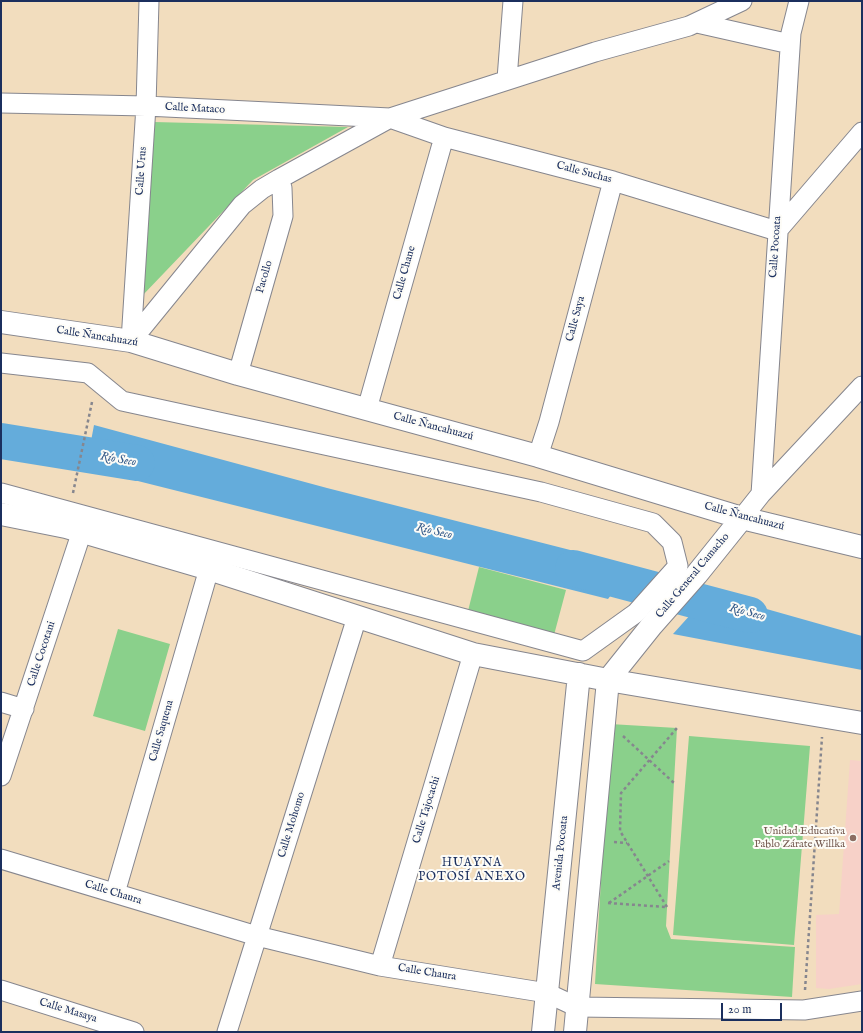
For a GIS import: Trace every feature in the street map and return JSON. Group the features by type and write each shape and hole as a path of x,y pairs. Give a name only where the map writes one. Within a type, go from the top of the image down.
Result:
{"street":[{"name":"Calle Urus","path":"131,341 146,106 149,1"},
{"path":"507,79 513,1"},
{"path":"131,341 242,205 262,189 279,179 390,118 507,79 697,23 742,1"},
{"name":"Calle Pocoata","path":"761,494 790,44 791,32 799,1"},
{"path":"697,23 790,44"},
{"name":"Calle Mataco","path":"1,103 146,106 390,118"},
{"name":"Calle Suchas","path":"390,118 444,137 613,181 777,231"},
{"path":"777,231 862,132"},
{"name":"Calle Chane","path":"367,409 444,137"},
{"name":"Pacollo","path":"238,374 283,216 282,188 279,179"},
{"name":"Calle Saya","path":"538,456 549,422 613,181"},
{"name":"Calle Ñancahuazú","path":"1,322 131,341 238,374 538,456 742,518 862,547"},
{"path":"1,363 88,373 122,400 541,492 653,524 672,542 688,570"},
{"name":"Calle General Camacho","path":"608,680 644,619 688,570 742,518 761,494 862,386"},
{"path":"1,493 583,651 644,619"},
{"path":"1,514 82,531 209,568 473,654 608,680 862,723"},
{"name":"Calle Cocotani","path":"1,776 82,531"},
{"name":"Calle Saquena","path":"115,893 209,568"},
{"name":"Calle Mohomo","path":"227,1032 357,617"},
{"name":"Calle Tajocachi","path":"380,966 473,654"},
{"name":"Avenida Pocoata","path":"543,1032 579,674"},
{"path":"575,1032 608,680"},
{"path":"1,702 24,709"},
{"name":"Calle Chaura","path":"1,859 257,936 380,966 547,993 577,1007 804,1010 862,1001"},
{"name":"Calle Masaya","path":"1,990 134,1032"}],"path":[{"path":"81,461 88,422"},
{"path":"804,1010 824,717"},
{"path":"604,727 610,724 674,783"},
{"path":"608,903 667,907 620,831 622,793 677,728"},
{"path":"586,911 599,910 669,861"}],"shaded area":[{"name":"Unidad Educativa Pablo Zárate Willka","path":"850,760 862,761 862,984 829,989 816,988 816,915 839,914"}],"green space":[{"path":"154,122 348,127 253,180 142,296"},
{"path":"479,567 566,590 554,635 468,611"},
{"path":"118,629 170,644 145,731 93,716"},
{"path":"610,724 677,728 666,926 671,939 795,947 792,997 595,984"},
{"path":"689,736 810,746 794,945 673,935"}],"water":[{"path":"94,425 327,488 633,566 608,599 86,468"},
{"path":"710,593 862,636 862,670 673,634"}],"waterway":[{"name":"Río Seco","path":"1,441 137,463"},
{"name":"Río Seco","path":"573,568 750,615"}],"place":[{"name":"Unidad Educativa Pablo Zárate Willka","path":"853,838"}],"district":[{"name":"HUAYNA POTOSÍ ANEXO","path":"472,871"}]}
